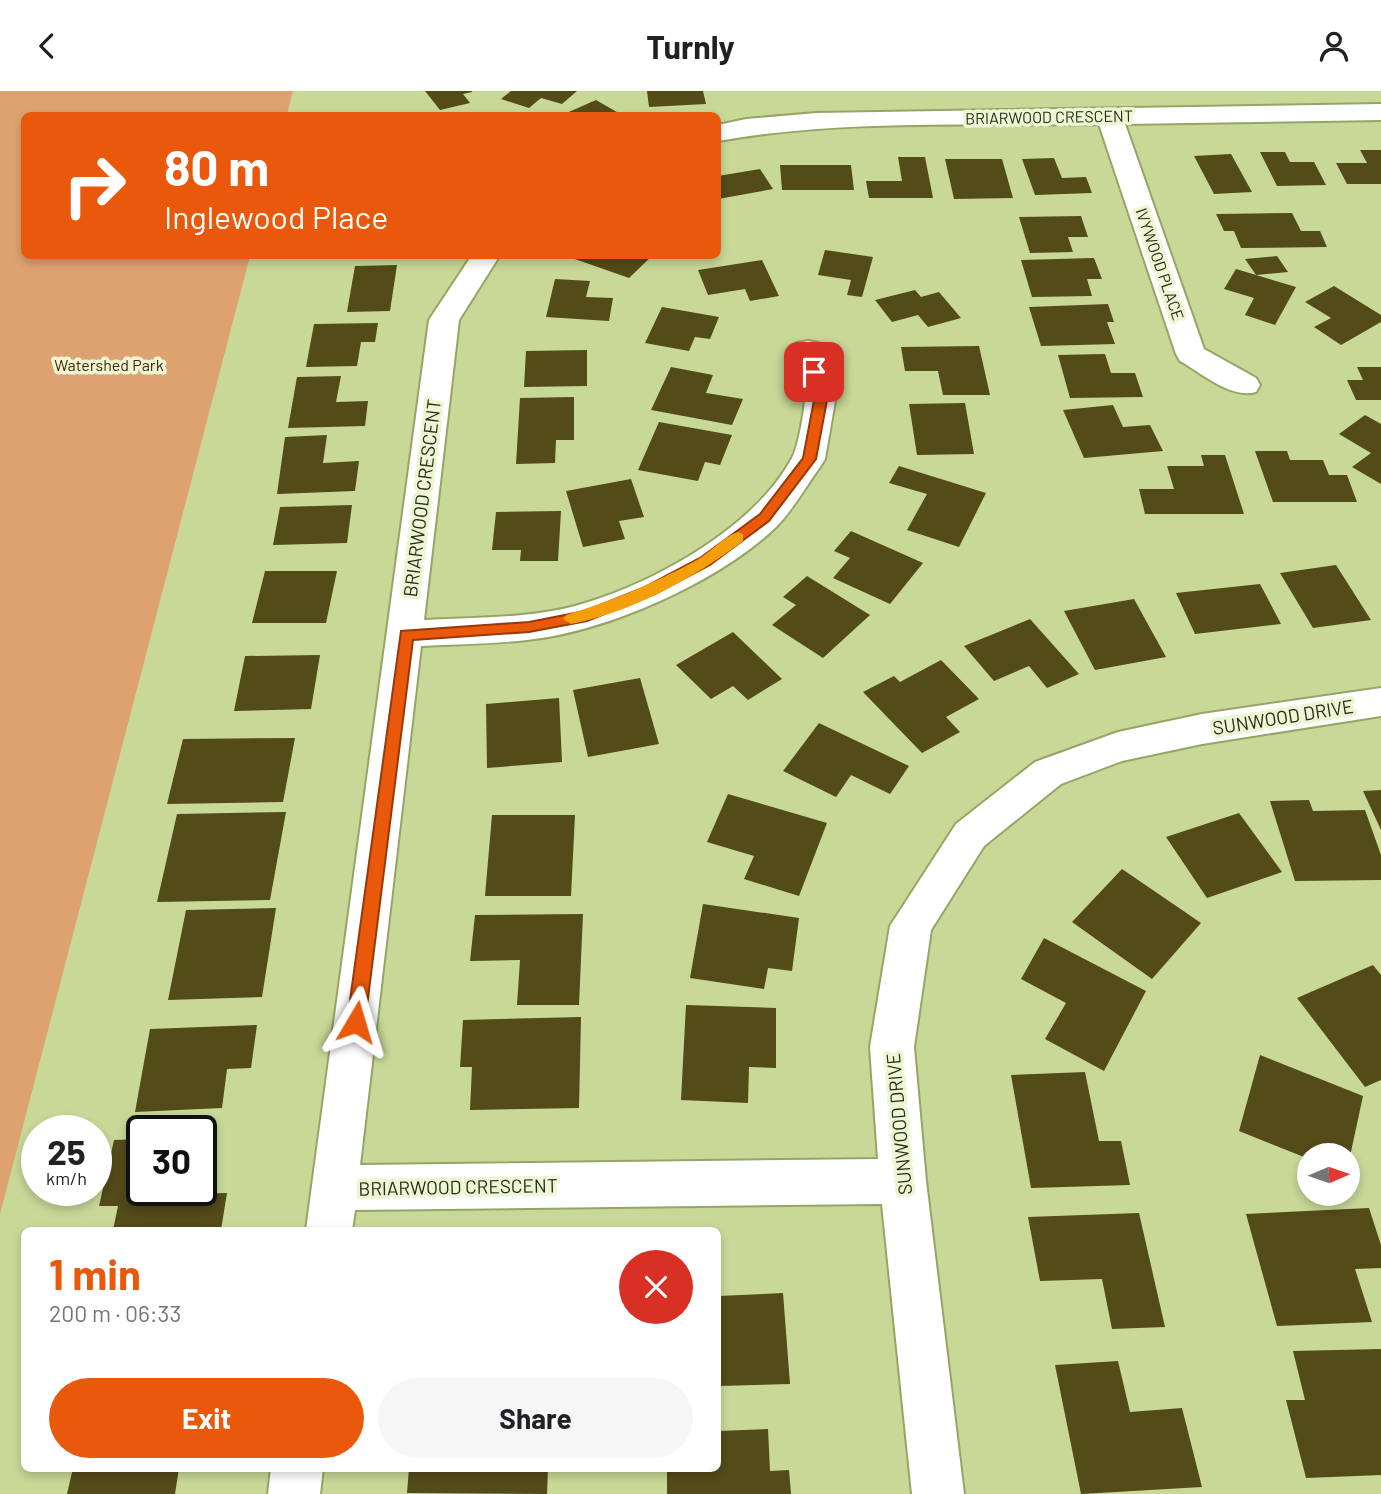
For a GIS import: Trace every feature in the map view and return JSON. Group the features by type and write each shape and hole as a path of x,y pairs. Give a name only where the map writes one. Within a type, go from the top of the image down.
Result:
{"street":[{"name":"BRIARWOOD CRESCENT","path":"721,132 746,127 816,121 1381,112"},
{"name":"IVYWOOD PLACE","path":"1109,115 1191,354 1245,384"},
{"name":"BRIARWOOD CRESCENT","path":"483,259 444,320 332,1209 903,1181"},
{"path":"406,635 529,627 587,616 650,590 705,562 765,518 809,459 821,395 808,349"},
{"name":"SUNWOOD DRIVE","path":"938,1494 903,1181 892,1047 911,926 970,835 1048,773 1118,747 1202,729 1381,702"},
{"path":"294,1494 297,1472"}],"green space":[{"name":"Watershed Park","path":"0,91 293,91 288,112 21,112 21,259 249,259 26,1115 21,1115 21,1134 0,1214"}],"building":[{"path":"425,91 472,92 463,94 470,103 440,110"},
{"path":"511,91 577,91 562,104 541,98 529,108 501,99"},
{"path":"647,91 703,91 706,104 649,107"},
{"path":"596,100 617,112 569,112"},
{"path":"1360,150 1381,150 1381,184 1347,184 1336,163 1367,163"},
{"path":"1260,152 1285,152 1290,162 1314,162 1326,185 1277,186"},
{"path":"1231,154 1252,192 1214,194 1194,156"},
{"path":"898,157 925,157 933,198 869,198 866,181 902,181"},
{"path":"1054,158 1062,178 1086,177 1092,193 1035,195 1022,159"},
{"path":"945,159 1002,159 1013,198 954,199"},
{"path":"780,165 851,165 854,190 782,190"},
{"path":"760,169 773,189 721,198 721,176"},
{"path":"1292,213 1301,231 1320,231 1327,247 1241,248 1234,231 1224,231 1216,214"},
{"path":"1081,216 1088,237 1068,237 1073,252 1030,253 1019,217"},
{"path":"825,250 873,257 862,297 847,295 851,280 818,275"},
{"path":"1277,256 1288,272 1256,275 1245,259"},
{"path":"1094,258 1102,279 1087,279 1092,296 1032,297 1021,260"},
{"path":"575,259 649,259 629,278"},
{"path":"762,260 779,296 750,301 745,289 708,295 698,270"},
{"path":"397,265 390,311 347,312 355,266"},
{"path":"1236,269 1296,287 1275,325 1245,315 1254,298 1224,289"},
{"path":"555,279 590,281 586,297 613,298 609,321 546,317"},
{"path":"1334,286 1381,315 1381,322 1341,345 1314,327 1331,318 1305,302"},
{"path":"915,290 921,297 939,292 961,318 928,327 918,315 892,322 875,300"},
{"path":"1108,304 1114,322 1107,322 1115,344 1041,346 1029,307"},
{"path":"662,307 719,317 710,339 695,337 689,351 645,343"},
{"path":"378,323 375,342 361,342 357,366 306,367 314,324"},
{"path":"979,346 990,395 943,395 938,371 905,371 901,347"},
{"path":"587,350 587,386 524,387 526,351"},
{"path":"1105,354 1111,373 1135,373 1143,397 1070,398 1058,355"},
{"path":"671,367 713,375 706,393 743,399 732,425 651,410"},
{"path":"1357,367 1381,367 1381,400 1356,400 1347,380 1363,380"},
{"path":"341,376 336,402 368,401 365,426 288,428 297,377"},
{"path":"574,397 574,440 556,440 555,463 516,464 520,398"},
{"path":"965,403 974,454 917,455 909,404"},
{"path":"1113,405 1123,427 1150,425 1163,451 1084,458 1063,410"},
{"path":"1365,415 1381,424 1381,484 1352,467 1371,453 1339,434"},
{"path":"659,422 732,435 720,465 705,462 698,481 638,470"},
{"path":"327,435 323,463 359,461 355,491 277,494 285,437"},
{"path":"1255,451 1287,451 1290,460 1323,460 1329,475 1347,475 1357,502 1273,502"},
{"path":"1201,455 1225,455 1244,514 1145,514 1139,489 1174,489 1167,466 1204,466"},
{"path":"899,466 986,493 959,547 907,530 927,494 889,483"},
{"path":"631,479 644,517 619,521 625,539 583,547 566,491"},
{"path":"352,505 347,543 273,545 280,507"},
{"path":"561,511 558,561 520,561 521,550 492,550 496,512"},
{"path":"851,531 923,563 890,604 833,578 850,558 834,551"},
{"path":"1336,565 1371,620 1313,628 1280,573"},
{"path":"265,571 337,571 326,623 252,623"},
{"path":"807,576 870,615 823,658 772,625 796,605 783,597"},
{"path":"1260,584 1281,624 1195,634 1176,593"},
{"path":"1134,599 1166,657 1095,670 1064,611"},
{"path":"1030,619 1079,674 1047,688 1029,666 994,681 964,646"},
{"path":"733,632 782,679 748,700 733,686 711,699 676,665"},
{"path":"320,655 311,709 234,711 245,656"},
{"path":"941,660 979,699 946,717 960,732 922,753 863,692 894,676 900,682"},
{"path":"640,678 659,744 588,757 573,690"},
{"path":"559,698 562,762 487,768 486,704"},
{"path":"819,723 909,766 890,794 851,775 836,797 783,771"},
{"path":"295,738 283,802 167,804 183,739"},
{"path":"1381,790 1381,830 1363,791"},
{"path":"728,794 827,823 799,896 744,879 754,856 707,842"},
{"path":"1309,800 1313,811 1365,810 1381,855 1381,880 1295,881 1270,801"},
{"path":"286,812 270,900 157,902 177,814"},
{"path":"1239,813 1282,872 1207,898 1166,837"},
{"path":"492,815 575,815 571,896 485,896"},
{"path":"1122,869 1201,923 1152,979 1072,922"},
{"path":"703,904 799,918 792,971 768,968 764,989 690,978"},
{"path":"276,908 262,997 168,1000 186,910"},
{"path":"583,914 579,1005 517,1005 520,960 470,961 475,915"},
{"path":"1044,938 1146,991 1104,1071 1045,1039 1066,1003 1021,979"},
{"path":"1373,965 1381,975 1381,1080 1365,1087 1297,998"},
{"path":"686,1005 776,1008 776,1068 749,1067 748,1103 681,1100"},
{"path":"581,1017 579,1108 470,1110 472,1067 460,1067 463,1020"},
{"path":"257,1025 251,1068 227,1069 222,1108 135,1112 150,1029"},
{"path":"1260,1055 1363,1096 1353,1143 1297,1143 1297,1154 1239,1131"},
{"path":"1085,1072 1099,1141 1121,1141 1130,1185 1031,1188 1011,1075"},
{"path":"114,1140 126,1140 126,1206 217,1206 217,1193 227,1193 221,1227 114,1227 118,1206 112,1206"},
{"path":"1369,1208 1381,1245 1381,1268 1355,1269 1372,1322 1277,1326 1246,1214"},
{"path":"1139,1213 1165,1327 1112,1329 1102,1279 1040,1281 1028,1217"},
{"path":"783,1293 790,1384 721,1386 721,1296"},
{"path":"1381,1349 1381,1475 1306,1478 1286,1400 1305,1400 1293,1351"},
{"path":"1118,1361 1130,1412 1182,1408 1202,1487 1081,1494 1055,1365"},
{"path":"768,1429 770,1471 789,1470 791,1494 667,1494 667,1472 721,1472 721,1431"},
{"path":"72,1472 178,1472 175,1494 67,1494"},
{"path":"409,1472 548,1472 547,1494 407,1493"}],"slow traffic":[{"path":"571,619 587,616 650,590 705,562 738,537"}],"route":[{"path":"356,1022 406,635 529,627 587,616 650,590 705,562 765,518 809,459 821,395 814,372"}]}
